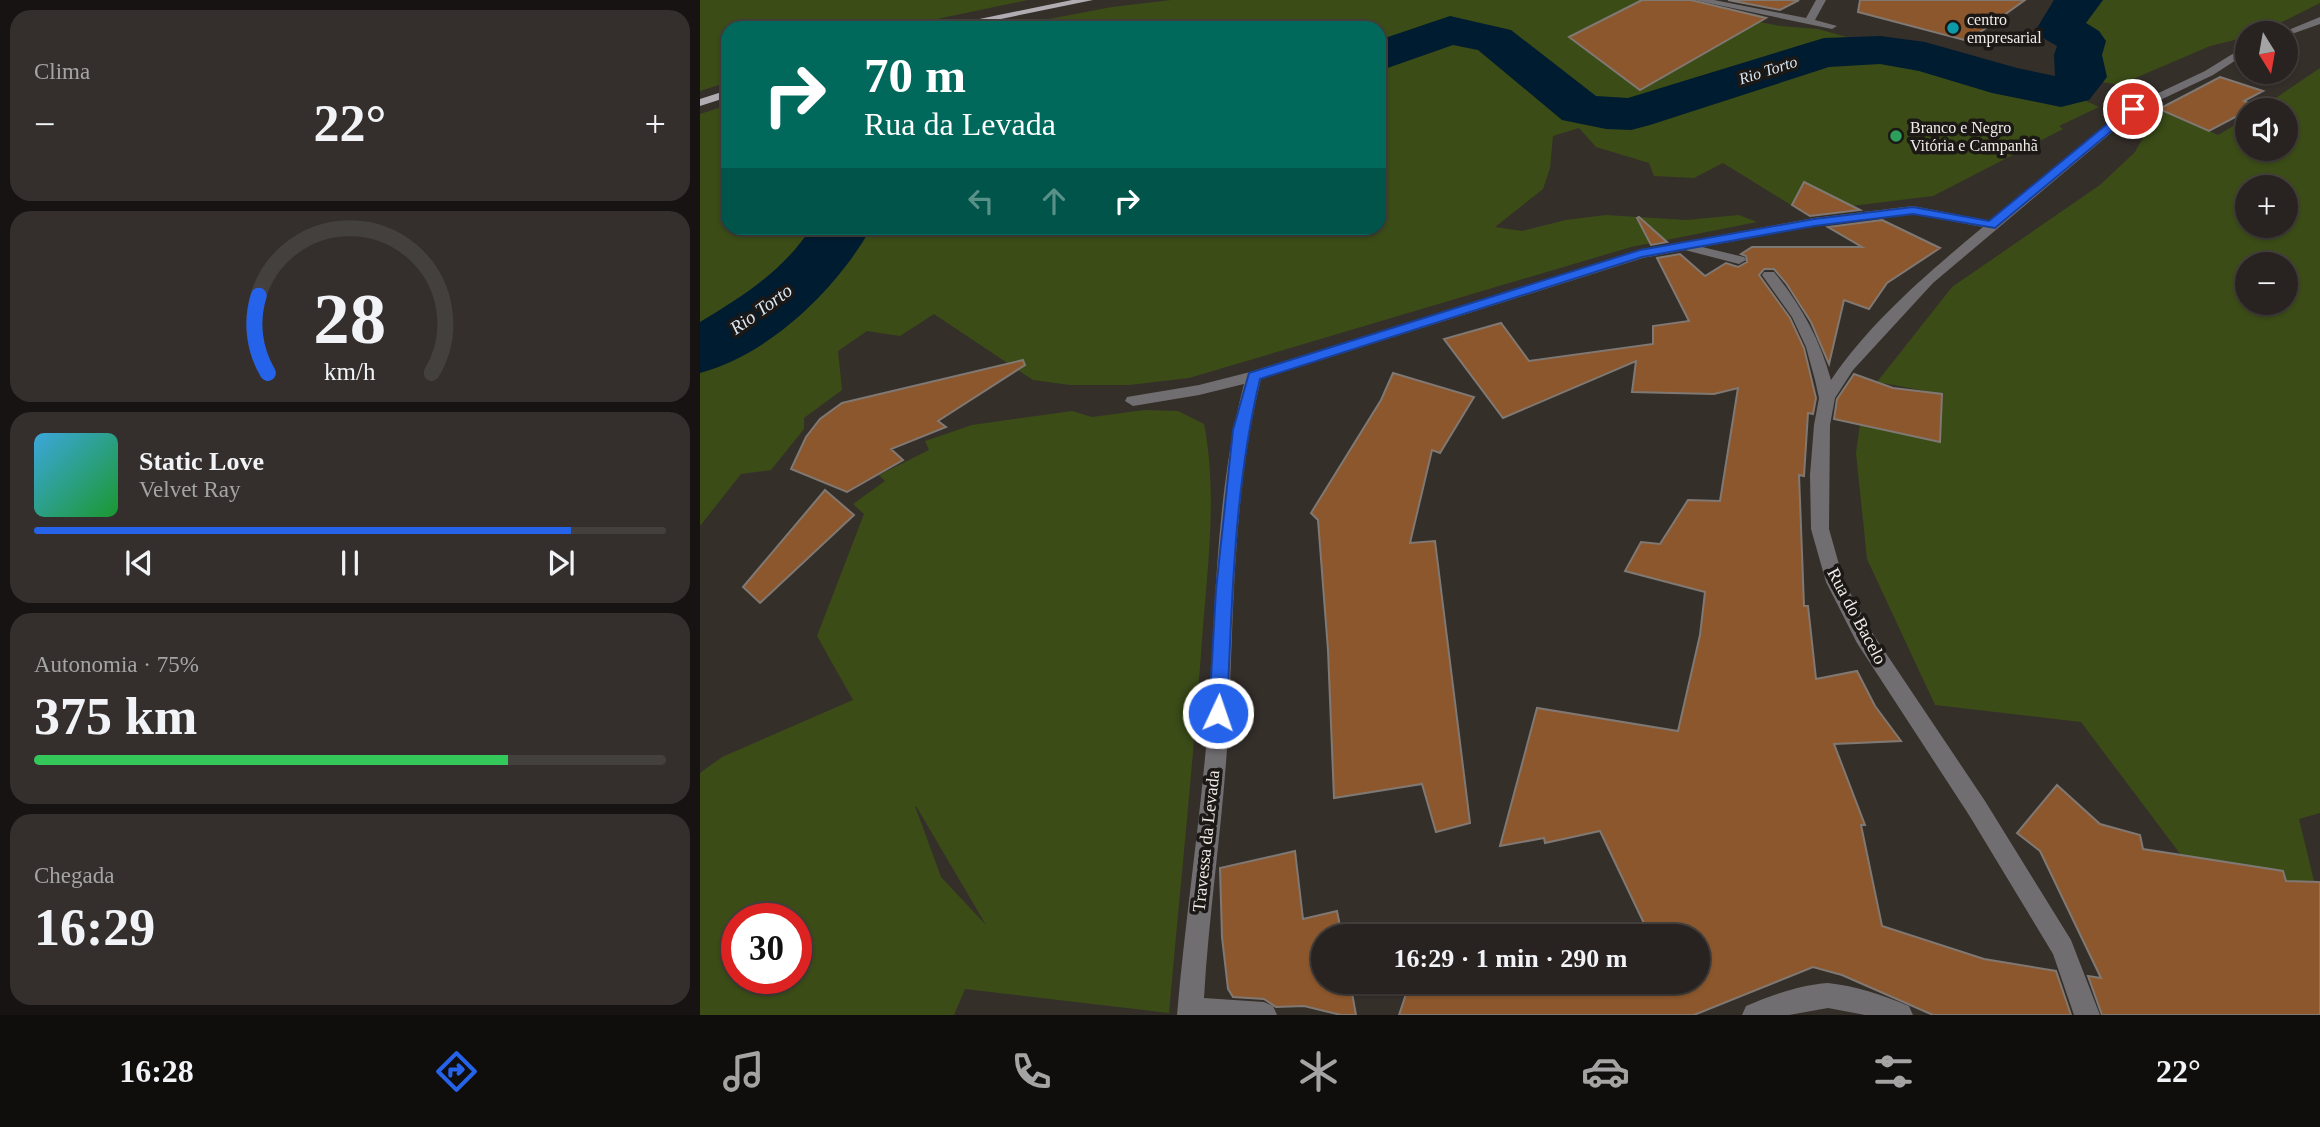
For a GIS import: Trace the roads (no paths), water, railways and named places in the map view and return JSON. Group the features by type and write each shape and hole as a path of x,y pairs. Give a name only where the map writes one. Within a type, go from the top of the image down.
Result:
{"main road":[{"path":"978,21 1088,0"},
{"path":"700,103 721,96"}],"street":[{"path":"1699,0 1832,26"},
{"path":"1810,21 1821,0"},
{"path":"2298,28 2320,20"},
{"name":"Rua do Bacelo","path":"2087,1015 2063,948 1977,808 1864,637 1835,582 1819,529 1822,425 1827,398 1847,366 1891,318 1991,225 2133,109 2208,73 2235,55"},
{"path":"1133,401 1199,390 1254,376 1640,254 1814,222 1913,210 1991,225"},
{"path":"1684,246 1739,260"},
{"path":"1769,275 1796,307 1807,329 1815,347 1827,398"},
{"name":"Travessa da Levada","path":"1190,1012 1217,737 1227,563 1240,430 1254,376"},
{"path":"1755,1015 1803,996 1830,994 1866,1002 1900,1015"},
{"path":"1190,1012 1265,1015"}],"waterway":[{"name":"Rio Torto","path":"1386,53 1450,30 1494,40 1580,109 1606,113 1631,114 1824,53 1880,50 1925,57 2010,82 2061,92 2071,89 2082,77 2078,55 2082,41 2060,28 2074,4 2081,0"},
{"name":"Rio Torto","path":"700,351 780,299 814,266 837,235"}],"place":[{"name":"centro empresarial","path":"1953,28"},
{"name":"Branco e Negro Vitória e Campanhã","path":"1896,136"}]}
